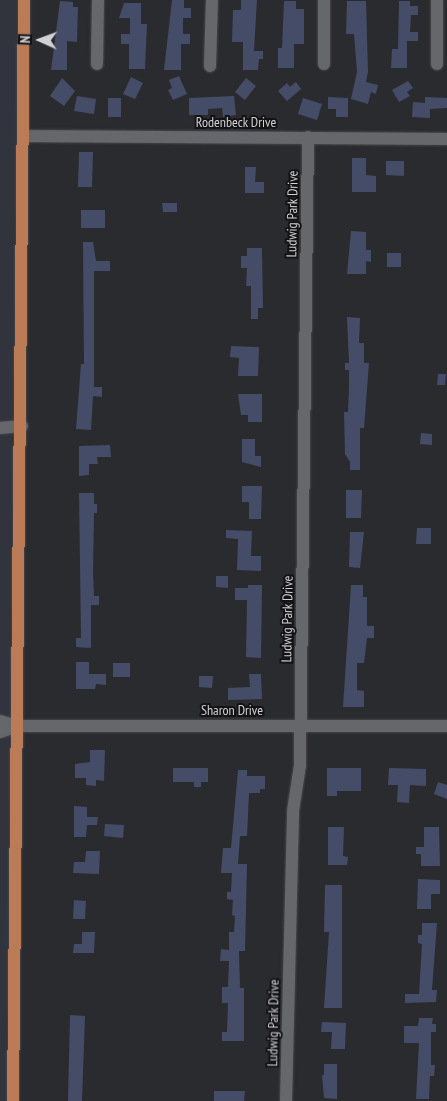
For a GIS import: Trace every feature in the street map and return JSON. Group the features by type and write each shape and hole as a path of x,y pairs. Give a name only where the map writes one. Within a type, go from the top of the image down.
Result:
{"main road":[{"path":"13,1101 22,426 24,0"}],"street":[{"path":"97,64 98,0"},
{"path":"210,66 212,0"},
{"path":"324,0 324,64"},
{"path":"437,64 438,0"},
{"name":"Rodenbeck Drive","path":"24,136 447,139"},
{"name":"Ludwig Park Drive","path":"286,1101 293,810 300,766 301,724 308,137"},
{"path":"0,428 22,426"},
{"path":"0,720 18,726"},
{"name":"Sharon Drive","path":"18,726 301,724 447,726"},
{"path":"0,732 18,726"}],"shaded area":[{"path":"0,0 17,0 6,1101 0,1101"}],"building":[{"path":"172,0 184,0 184,8 191,8 191,18 183,18 183,34 190,34 190,44 181,44 181,70 164,70"},
{"path":"241,0 257,0 254,51 263,51 263,59 259,59 258,70 243,70 243,42 232,42 233,10 241,10"},
{"path":"60,1 73,2 73,7 78,7 77,42 67,41 67,70 51,70"},
{"path":"284,1 296,1 296,9 304,9 304,44 294,44 294,68 278,68 278,48 282,48"},
{"path":"347,1 366,1 368,72 366,82 378,85 376,94 371,92 368,104 351,99 357,72 354,34 346,34"},
{"path":"399,1 410,1 410,6 418,6 418,15 411,15 410,32 418,32 418,41 407,41 407,68 391,68 392,49 398,49"},
{"path":"124,3 141,3 141,24 147,24 145,69 129,69 129,44 121,44 121,34 130,34 130,18 119,18"},
{"path":"179,76 187,94 173,100 168,90 172,88 169,80"},
{"path":"131,77 143,83 135,99 123,94"},
{"path":"62,78 75,91 64,106 50,96"},
{"path":"246,78 256,86 245,100 235,92"},
{"path":"408,81 413,88 407,92 410,96 399,102 392,90"},
{"path":"296,82 301,89 287,101 278,91 287,83 290,87"},
{"path":"77,96 96,99 94,114 74,111"},
{"path":"234,96 236,115 223,117 222,108 208,109 208,115 189,115 189,98"},
{"path":"328,97 348,98 348,117 336,117 336,109 328,109"},
{"path":"425,97 447,98 447,108 430,109 430,118 412,117 413,102 425,103"},
{"path":"108,98 121,98 121,117 108,117"},
{"path":"303,98 322,104 317,120 298,114"},
{"path":"79,152 93,152 92,187 78,187"},
{"path":"352,158 366,158 366,175 376,176 376,192 352,192"},
{"path":"386,161 404,161 404,176 386,175"},
{"path":"245,167 256,167 255,182 264,182 264,193 245,193"},
{"path":"162,203 177,203 177,212 163,212"},
{"path":"81,210 105,210 105,228 81,228"},
{"path":"351,231 366,232 366,250 371,250 371,262 366,261 366,274 347,274"},
{"path":"83,242 93,242 96,261 110,261 110,271 94,271 94,387 102,387 102,397 93,396 91,430 76,429 81,364 84,364"},
{"path":"247,248 262,248 263,308 258,308 258,319 251,319 251,286 246,286 247,268 241,268 241,256 247,256"},
{"path":"387,253 401,253 401,267 387,267"},
{"path":"347,317 360,318 359,343 364,343 364,363 369,363 364,428 360,428 360,470 350,470 350,462 345,454 344,412 348,412 349,388 349,370 345,370 345,363 349,363"},
{"path":"231,346 259,347 258,376 238,376 239,358 230,357"},
{"path":"438,374 446,374 445,385 437,385"},
{"path":"238,394 262,394 262,422 248,422 248,415 241,415"},
{"path":"421,433 432,434 432,445 420,444"},
{"path":"242,439 255,439 255,456 261,456 261,467 242,462"},
{"path":"110,445 111,457 97,457 98,464 89,464 89,475 79,476 79,446"},
{"path":"242,486 262,486 261,519 249,519 249,502 242,502"},
{"path":"346,490 362,490 361,518 346,518"},
{"path":"79,493 94,493 94,504 97,504 97,513 94,513 93,572 94,596 99,596 99,605 91,605 91,648 76,647 76,638 81,638"},
{"path":"417,528 431,528 431,544 416,544"},
{"path":"226,530 252,531 251,556 261,556 261,571 237,570 238,539 226,538"},
{"path":"350,532 364,532 360,568 349,567"},
{"path":"216,576 228,576 228,588 216,587"},
{"path":"248,585 262,585 261,658 246,657 247,600 235,600 235,588 248,588"},
{"path":"351,585 363,585 363,597 367,597 367,626 374,626 374,638 367,638 364,663 357,663 357,690 364,691 364,707 343,707"},
{"path":"76,662 89,662 89,674 106,674 106,685 96,684 95,689 76,689"},
{"path":"113,663 130,663 130,677 113,677"},
{"path":"249,674 261,674 262,699 228,700 228,688 250,687"},
{"path":"199,676 213,676 212,688 199,687"},
{"path":"90,750 105,750 104,781 96,780 96,786 86,785 86,778 75,778 75,764 90,762"},
{"path":"173,768 208,768 208,782 201,782 201,787 194,787 194,782 173,782"},
{"path":"327,768 361,768 361,791 337,791 337,796 327,796"},
{"path":"389,768 426,769 426,786 410,785 409,803 397,802 398,785 388,785"},
{"path":"238,770 247,770 247,776 265,776 265,789 260,789 260,793 249,793 247,836 240,836 238,864 247,864 245,951 239,951 240,988 244,988 244,1041 222,1041 222,1032 227,1032 228,1003 222,1003 222,987 228,987 229,961 220,961 221,949 229,950 229,932 234,932 235,916 232,915 233,900 227,899 227,892 231,892 232,873 221,873 223,848 231,848"},
{"path":"438,782 447,785 447,799 434,794"},
{"path":"74,806 87,807 87,817 98,817 97,825 87,825 86,837 74,837"},
{"path":"105,824 124,825 123,838 104,836"},
{"path":"328,827 344,827 343,856 348,857 347,865 328,865"},
{"path":"424,827 439,827 440,866 421,866 421,854 416,854 416,847 424,847"},
{"path":"86,851 100,851 99,874 73,873 74,862 85,862"},
{"path":"418,879 440,880 440,894 431,894 431,909 417,909"},
{"path":"325,885 342,885 342,1008 324,1008 329,932 324,932"},
{"path":"74,900 86,901 85,919 73,919"},
{"path":"422,923 437,923 432,990 437,990 436,1002 405,1003 405,994 419,994 422,944 418,943 418,935 422,935"},
{"path":"82,932 95,932 94,953 73,953 74,944 82,944"},
{"path":"70,1015 85,1016 82,1101 68,1101"},
{"path":"419,1018 433,1018 432,1024 436,1024 436,1032 431,1032 431,1065 435,1065 434,1076 430,1076 429,1099 416,1099 419,1043 404,1043 404,1026 418,1026"},
{"path":"322,1022 346,1023 345,1049 331,1049 332,1032 321,1032"},
{"path":"324,1064 337,1064 337,1099 324,1098 322,1075 324,1075"},
{"path":"214,1091 245,1091 244,1101 214,1101"}]}
